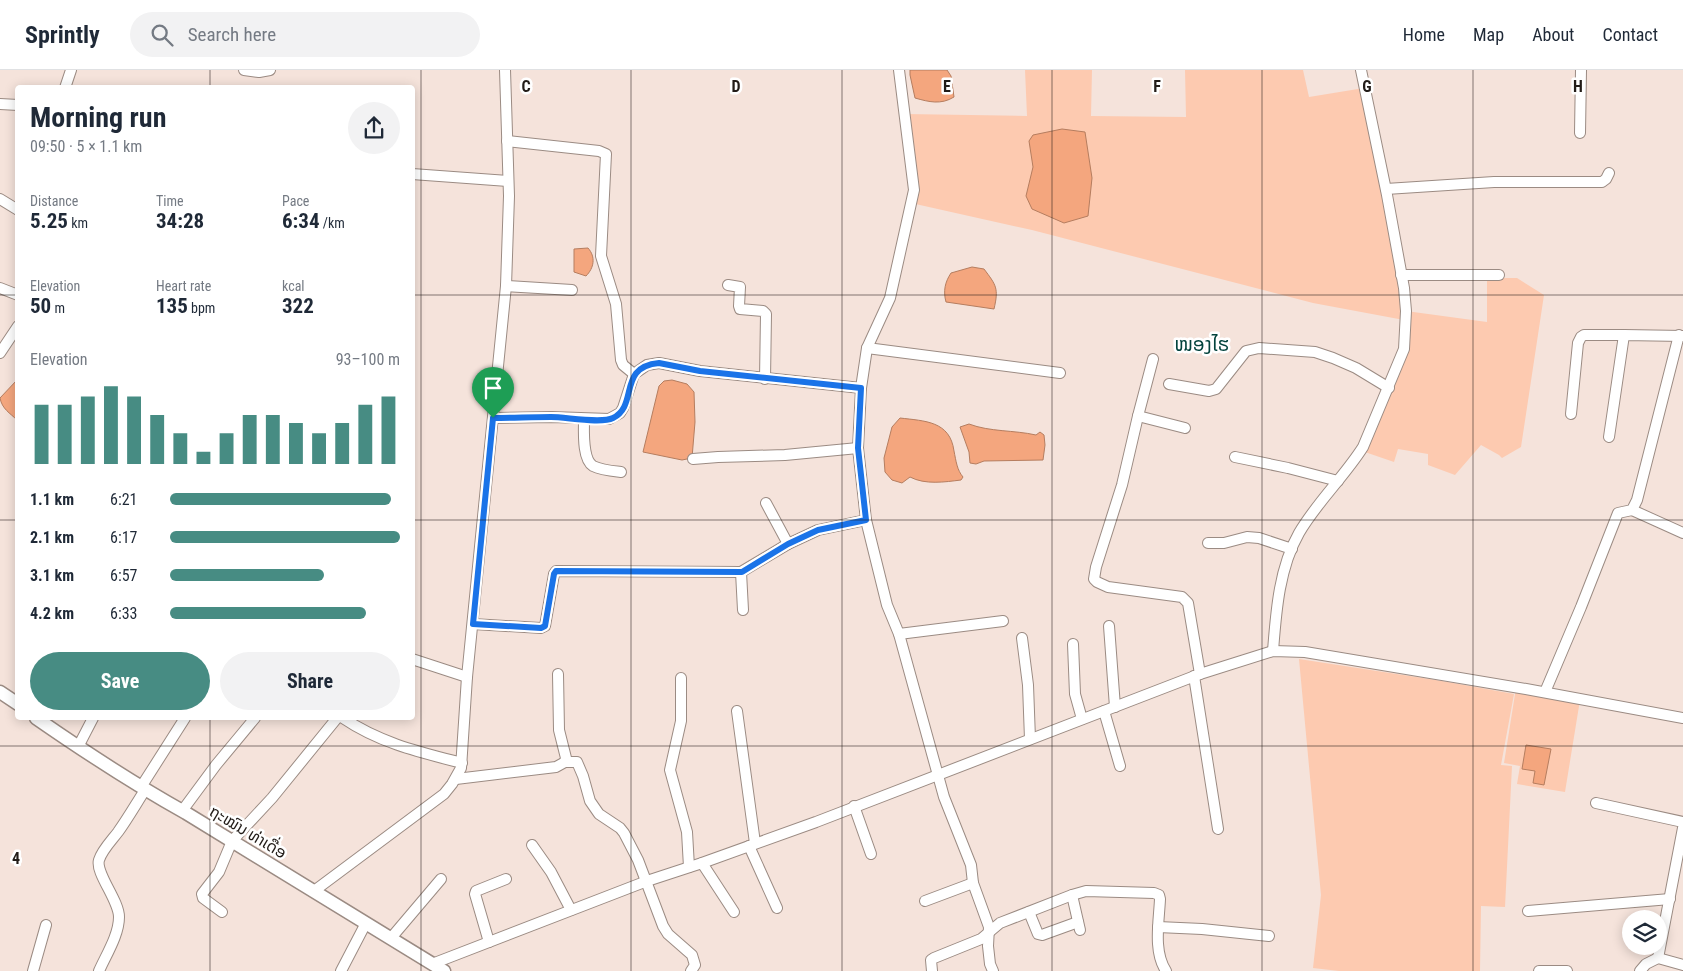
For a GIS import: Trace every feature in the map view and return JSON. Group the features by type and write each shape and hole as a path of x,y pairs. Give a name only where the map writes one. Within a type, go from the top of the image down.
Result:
{"main road":[{"path":"0,692 15,702"},
{"name":"ຖະໝົນ ທ່າເດື່ອ","path":"39,720 143,788 444,971"}],"street":[{"path":"66,85 71,70"},
{"path":"244,70 258,72 270,70"},
{"path":"314,891 444,794 456,779 462,763 467,677 506,286 508,181 505,70"},
{"path":"899,70 914,190 890,298 867,348 861,388 858,448 866,520 887,605 899,634 944,796 971,865 973,883 989,931 988,946 990,964 993,971"},
{"path":"1273,651 1276,617 1285,566 1292,549 1299,533 1363,447 1404,349 1406,311 1401,275 1386,189 1361,70"},
{"path":"1580,134 1581,70"},
{"path":"0,104 15,105"},
{"path":"507,141 599,151 606,154 602,256 616,304 621,360 623,365 634,374"},
{"path":"1386,189 1494,182 1602,182 1609,173"},
{"path":"415,174 508,181"},
{"path":"0,199 15,208"},
{"path":"1401,275 1499,275"},
{"path":"728,285 740,287 740,309 763,311 766,314 765,379"},
{"path":"506,286 572,290"},
{"path":"0,288 15,294"},
{"path":"0,354 15,331"},
{"path":"1609,437 1624,335"},
{"path":"1571,414 1578,343 1581,337 1624,335 1681,336 1638,500 1632,510"},
{"path":"867,348 1060,373"},
{"path":"1169,384 1210,391 1216,389 1246,351 1259,348 1315,352 1356,368 1388,388"},
{"path":"1153,359 1122,485 1096,566 1094,579 1108,587 1182,597 1188,603 1218,830"},
{"path":"493,418 552,417 584,420 609,419 620,413 623,408 634,374 647,365 659,363 700,371 861,388"},
{"path":"1138,416 1185,428"},
{"path":"584,420 585,453 590,463 600,468 621,472"},
{"path":"693,459 785,455 858,448"},
{"path":"1235,457 1338,481"},
{"path":"766,502 788,544"},
{"path":"1544,692 1581,607 1618,513 1632,510 1683,533"},
{"path":"473,624 541,628 545,626 556,571 742,572 788,544 818,530 866,520"},
{"path":"1208,543 1224,543 1247,537 1259,538 1292,549"},
{"path":"742,572 743,610"},
{"path":"899,634 1003,621"},
{"path":"1109,626 1115,707"},
{"path":"1022,638 1028,685 1030,739"},
{"path":"1073,644 1075,694 1082,719"},
{"path":"432,964 1197,675 1273,651 1305,652 1544,692 1683,718"},
{"path":"415,660 467,677"},
{"path":"558,674 559,730 566,758 565,762"},
{"path":"681,678 681,720 670,770 687,832 689,867"},
{"path":"737,711 752,844 777,908"},
{"path":"1104,711 1120,766"},
{"path":"78,747 92,720"},
{"path":"99,971 115,933 119,916 114,899 100,871 99,860 184,720"},
{"path":"182,811 216,764 253,720"},
{"path":"222,912 211,906 203,898 202,894 219,872 232,841 272,798 335,720"},
{"path":"346,720 390,743 462,763"},
{"path":"456,779 556,767 565,762 577,762 584,776 590,801 599,814 624,833 647,882 663,926 668,934 692,955 695,965 691,971"},
{"path":"1596,803 1683,822"},
{"path":"854,806 871,854"},
{"path":"1658,958 1683,828"},
{"path":"532,845 551,872 571,910"},
{"path":"702,863 734,912"},
{"path":"391,938 441,879"},
{"path":"488,942 475,894 476,890 506,879"},
{"path":"925,900 973,883"},
{"path":"932,971 931,960 980,939 1000,923 1086,891 1154,893 1159,895 1158,954 1166,971"},
{"path":"1028,912 1038,934 1042,935 1079,926 1072,895"},
{"path":"1528,911 1670,898"},
{"path":"341,971 366,923"},
{"path":"33,971 46,925"},
{"path":"1158,926 1269,936"},
{"path":"1640,971 1646,964 1658,958 1683,965"},
{"path":"1539,971 1567,971"}],"shaded area":[{"path":"910,70 947,70 951,76 954,97 940,102 930,102 915,98"},
{"path":"1025,70 1092,70 1091,116 1186,117 1185,70 1303,70 1309,97 1364,88 1406,311 1487,322 1487,278 1517,278 1544,295 1521,447 1502,458 1481,445 1455,475 1428,465 1428,454 1398,449 1394,462 1359,450 1402,345 1404,320 1313,303 1032,230 911,203 905,114 1027,116"},
{"path":"1062,129 1085,132 1092,178 1088,216 1064,223 1032,209 1026,196 1033,167 1029,141 1033,135"},
{"path":"588,248 591,251 593,262 591,270 586,276 574,272 574,249"},
{"path":"972,267 984,269 994,283 996,296 994,309 946,302 945,287 951,273"},
{"path":"672,380 687,384 694,392 695,422 692,458 682,460 643,452 659,386 664,381"},
{"path":"15,382 15,418 4,408 0,398"},
{"path":"900,418 927,422 942,428 952,441 958,468 963,477 961,480 929,482 910,477 902,483 892,480 885,472 884,458 892,427"},
{"path":"969,424 977,427 1036,435 1040,432 1044,435 1043,460 970,463 969,452 960,427"},
{"path":"1299,659 1514,694 1501,765 1512,766 1505,907 1481,906 1480,971 1339,971 1313,968 1321,895"},
{"path":"1516,688 1580,700 1565,792 1517,784 1520,766 1504,763"},
{"path":"1526,745 1551,749 1544,785 1533,783 1535,771 1522,769"}],"district":[{"name":"ໜອງໄຮ","path":"1202,344"}],"route":[{"path":"659,363 700,371 861,388 858,448 866,520 818,530 788,544 742,572 556,571 545,626 541,628 473,624 493,418 552,417 584,420 609,419 615,417 623,408 634,374 647,365 659,363"}]}
